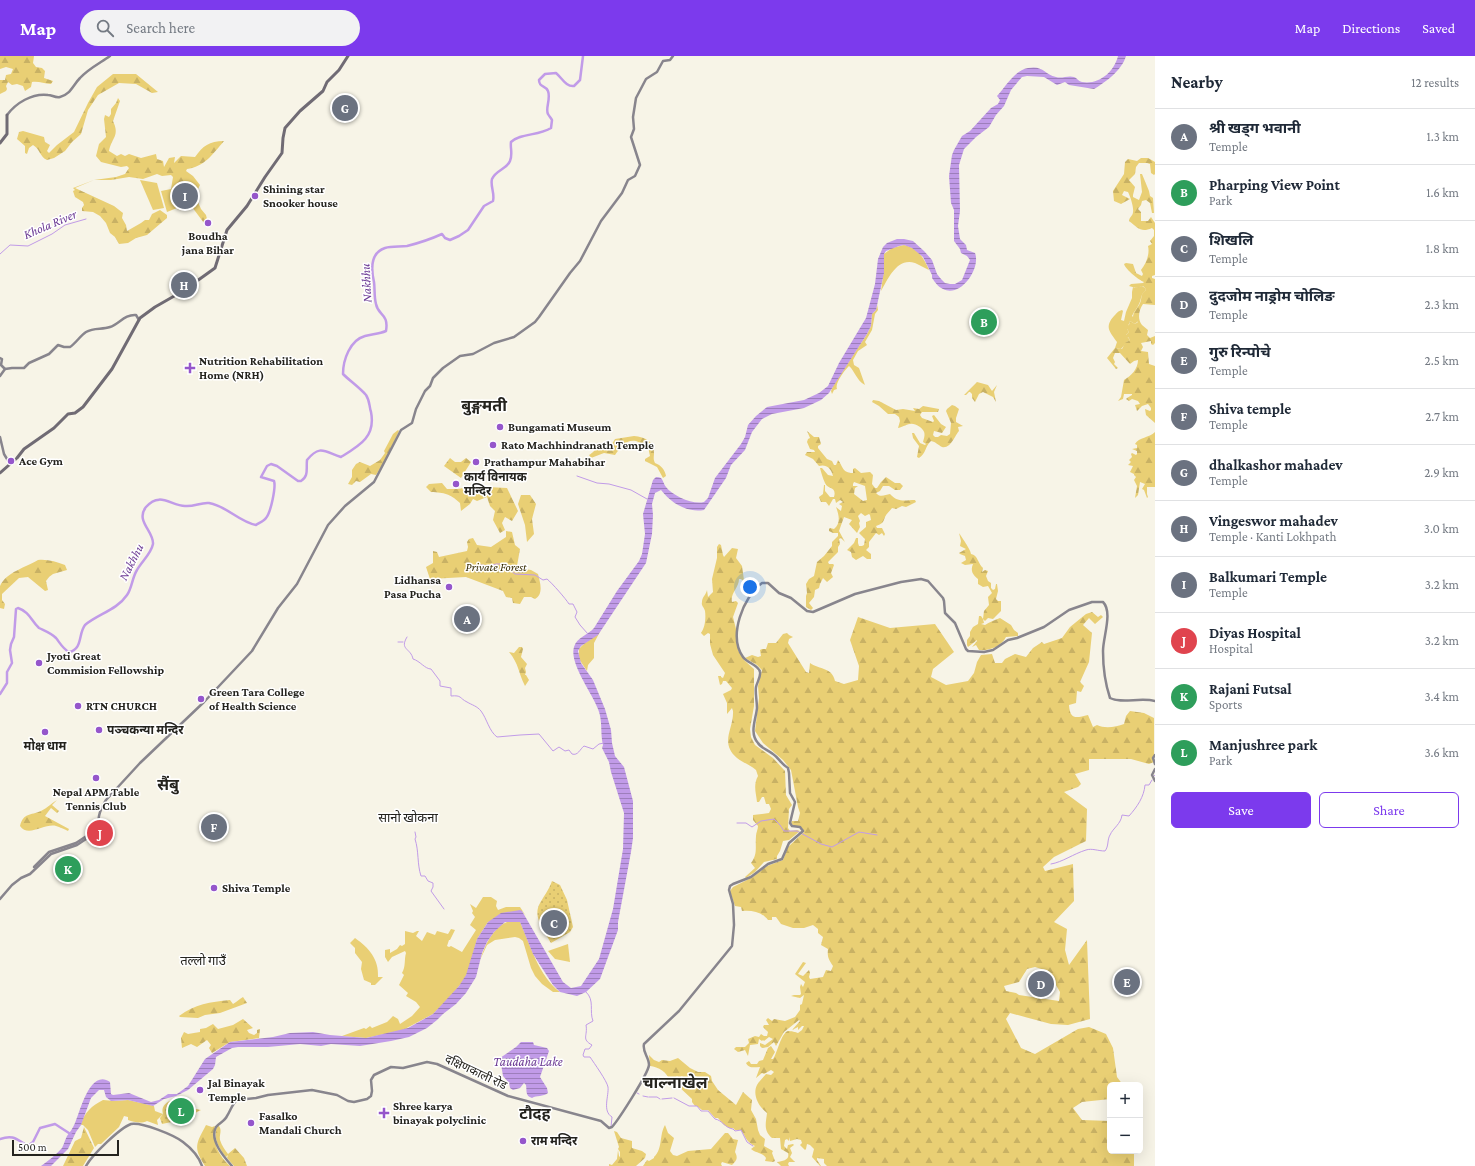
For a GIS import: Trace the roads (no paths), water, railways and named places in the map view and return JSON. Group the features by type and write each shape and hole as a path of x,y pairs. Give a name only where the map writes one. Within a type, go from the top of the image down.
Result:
{"main road":[{"path":"0,143 7,134 7,115 18,104 26,99 47,94 55,97 61,97 69,93 84,74 110,56"},
{"path":"0,472 24,449 54,428 68,414 75,413 83,407 112,369 140,320 152,309 183,291 215,268 227,230 247,206 282,153 283,136 286,128 297,114 323,91 327,82 348,56"},
{"path":"0,899 12,885 30,874 40,862 53,852 77,845 95,833 99,815 106,800 131,772 208,698 256,646 278,608 299,581 328,525 346,506 374,482 394,440 401,430 410,425 423,394 436,375 460,356 473,354 494,343 514,337 535,322 580,261 604,216 622,193 628,180 635,177 640,166 631,137 634,129 633,119 636,98 646,79 657,72 663,61 670,60 673,56"},
{"path":"0,376 5,369 24,368 29,363 49,354 58,345 69,347 83,334 95,328 107,328 131,315 136,315 140,320"},
{"path":"0,358 2,360 1,365 5,369"},
{"path":"0,437 4,454 10,464"},
{"name":"दक्षिणकाली रोड","path":"232,1166 218,1148 215,1138 217,1126 225,1118 237,1100 256,1098 268,1094 312,1090 334,1094 350,1102 354,1102 370,1097 372,1091 371,1078 378,1073 391,1067 403,1068 431,1062 508,1096 601,1121 610,1128 624,1111 648,1068 648,1059 643,1046 679,1011 732,946 734,925 733,904 729,890 730,886 751,877 768,864 782,858 789,843 803,831 802,829 794,828 790,823 795,802 790,793 788,768 782,765 774,754 758,744 753,732 756,710 756,687 761,673 760,670 754,665 743,658 738,645 739,618 748,598 758,586 764,583 771,585 779,593 791,598 807,611 813,612 855,594 901,582 925,580 931,583 943,598 944,613 956,623 966,649 968,651 984,652 993,650 1008,640 1039,629 1068,610 1092,602 1103,602 1106,605 1107,619 1103,642 1103,660 1110,698 1116,700 1140,699 1155,701"},
{"path":"1155,755 1153,758 1155,764"},
{"path":"1155,769 1152,775 1155,781"},
{"path":"86,1166 98,1150 127,1126 133,1124 141,1124 184,1142 195,1154 202,1166"}],"water":[{"path":"1118,56 1126,56 1121,66 1104,83 1094,89 1069,85 1065,82 1057,85 1044,77 1022,77 1011,90 1004,106 996,115 989,127 964,149 959,165 960,211 958,226 960,239 966,245 967,250 975,253 976,259 972,273 963,286 950,291 940,287 932,278 923,257 912,248 904,245 886,251 884,254 884,273 876,310 872,314 871,326 829,393 821,400 804,408 772,414 762,419 752,432 745,450 731,465 726,478 704,510 692,510 680,506 665,495 661,490 655,493 652,504 652,534 646,563 598,635 581,646 578,651 581,663 593,680 605,709 611,730 615,756 624,767 633,801 633,838 618,922 618,930 600,979 586,992 577,996 560,992 553,985 533,954 520,922 505,922 494,932 487,942 482,953 476,977 466,993 456,1004 427,1028 409,1037 360,1046 331,1044 321,1046 300,1044 232,1048 216,1057 213,1069 188,1090 176,1096 164,1099 153,1106 128,1100 111,1101 106,1097 104,1090 99,1090 91,1098 81,1125 68,1149 51,1166 41,1166 62,1148 74,1125 87,1093 91,1086 97,1081 103,1079 110,1082 111,1094 113,1095 129,1093 151,1102 159,1100 168,1094 177,1094 188,1086 205,1059 230,1042 273,1037 290,1033 313,1032 366,1038 408,1028 433,1014 459,986 466,975 477,939 488,922 501,913 522,911 563,982 571,988 581,986 599,959 613,909 623,849 624,813 609,762 602,748 600,714 582,678 573,654 575,644 580,638 594,628 617,591 639,561 642,554 645,534 643,514 653,480 656,477 660,478 673,494 684,499 699,503 704,502 708,498 715,478 741,444 745,437 748,425 756,416 767,407 804,400 819,393 828,386 839,363 866,318 875,284 878,259 883,247 887,243 897,239 913,241 932,260 937,274 945,283 955,284 962,280 970,260 967,256 961,253 954,241 954,210 951,203 949,176 952,155 962,136 970,131 991,108 998,104 1000,100 997,96 1011,79 1023,69 1033,67 1052,76 1060,78 1075,77 1081,82 1088,82 1105,76 1113,67"},
{"name":"Taudaha Lake","path":"521,1042 533,1042 534,1045 547,1048 549,1051 540,1077 547,1088 548,1093 542,1096 532,1098 527,1095 526,1085 524,1083 520,1088 513,1090 510,1088 509,1083 503,1076 500,1058"}],"waterway":[{"name":"Nakhhu","path":"0,694 7,683 7,672 12,663 10,650 14,637 16,609 18,608 28,614 39,628 54,636 67,651 69,652 76,648 85,625 113,608 127,595 135,573 150,551 153,544 153,539 144,521 143,512 151,502 156,500 166,500 188,506 209,503 222,507 244,521 256,525 266,518 273,500 274,481 261,477 267,466 271,464 277,466 298,481 301,481 304,479 307,472 307,460 316,452 323,451 341,457 365,440 371,428 372,421 368,399 366,395 343,374 343,369 348,351 355,342 365,336 386,331 387,325 385,318 377,308 375,301 372,272 374,258 380,250 385,248 407,246 442,234 445,238 450,240 468,230 484,206 493,201 492,179 509,164 511,156 511,142 519,137 546,131 551,128 552,120 547,112 549,94 547,89 539,83 539,80 545,74 556,73 566,84 574,86 580,80 583,56"},
{"name":"Khola River","path":"0,254 10,245 28,246 52,234 65,225 86,219"},
{"path":"577,476 597,483 609,484 631,490 647,499"},
{"path":"481,565 489,566 503,564 515,574 535,575 543,580 547,579 569,604 573,604 577,612 575,617 588,634"},
{"path":"407,637 404,644 412,655 413,659 431,669 440,681 440,686 451,688 451,696 459,696 464,701 479,709 492,732 497,737 539,734 553,751 559,747 565,751 569,750 572,754 577,753 584,746 593,749 599,744 604,743"},
{"path":"398,642 403,642"},
{"path":"1051,864 1060,862 1086,850 1091,849 1105,851 1111,832 1120,821 1122,815 1129,816 1132,813 1142,798 1145,785 1149,785 1152,780"},
{"path":"737,823 746,823 752,827 761,821 774,819 784,831 797,831 821,844 832,847 859,832 877,835"},
{"path":"415,832 421,876 425,876 428,881 433,883 431,891 444,909"},
{"path":"586,992 589,995 591,1002 593,1021 586,1025 586,1039 592,1045 589,1049 585,1049 583,1055 584,1057 590,1057 607,1084 607,1111 612,1117 611,1127"},
{"path":"643,1096 648,1097"},
{"path":"649,1097 657,1097 660,1099"},
{"path":"662,1099 672,1098"},
{"path":"674,1098 689,1106 697,1106 701,1111 708,1111 715,1119 735,1131 741,1130 747,1142 753,1146"},
{"path":"0,1139 12,1137 28,1146 33,1142 40,1128 55,1124 72,1135"}],"place":[{"name":"dhalkashor mahadev","path":"345,108"},
{"name":"Balkumari Temple","path":"185,196"},
{"name":"Shining star Snooker house","path":"255,196"},
{"name":"Boudha jana Bihar","path":"208,223"},
{"name":"Vingeswor mahadev","path":"184,285"},
{"name":"Pharping View Point","path":"984,322"},
{"name":"Nutrition Rehabilitation Home (NRH)","path":"190,368"},
{"name":"Bungamati Museum","path":"500,427"},
{"name":"Rato Machhindranath Temple","path":"493,445"},
{"name":"Ace Gym","path":"11,461"},
{"name":"Prathampur Mahabihar","path":"476,462"},
{"name":"कार्य विनायक मन्दिर","path":"456,484"},
{"name":"Lidhansa Pasa Pucha","path":"449,587"},
{"name":"श्री खड्ग भवानी","path":"467,619"},
{"name":"Jyoti Great Commision Fellowship","path":"39,663"},
{"name":"Green Tara College of Health Science","path":"201,699"},
{"name":"RTN CHURCH","path":"78,706"},
{"name":"पञ्चकन्या मन्दिर","path":"99,730"},
{"name":"मोक्ष धाम","path":"45,732"},
{"name":"Nepal APM Table Tennis Club","path":"96,778"},
{"name":"Shiva temple","path":"214,827"},
{"name":"Diyas Hospital","path":"100,833"},
{"name":"Rajani Futsal","path":"68,869"},
{"name":"Shiva Temple","path":"214,888"},
{"name":"शिखलि","path":"554,923"},
{"name":"गुरु रिन्पोचे","path":"1127,982"},
{"name":"दुदजोम नाड्रोम चोलिङ","path":"1041,984"},
{"name":"Jal Binayak Temple","path":"200,1090"},
{"name":"Manjushree park","path":"181,1111"},
{"name":"Shree karya binayak polyclinic","path":"384,1113"},
{"name":"Fasalko Mandali Church","path":"251,1123"},
{"name":"राम मन्दिर","path":"523,1141"}],"district":[{"name":"बुङ्गमती","path":"484,405"},
{"name":"सैंबु","path":"168,784"},
{"name":"सानो खोकना","path":"408,817"},
{"name":"तल्लो गाउँ","path":"203,960"},
{"name":"चाल्नाखेल","path":"675,1082"},
{"name":"टौदह","path":"535,1113"}],"park label":[{"name":"Private Forest","path":"496,567"}]}
